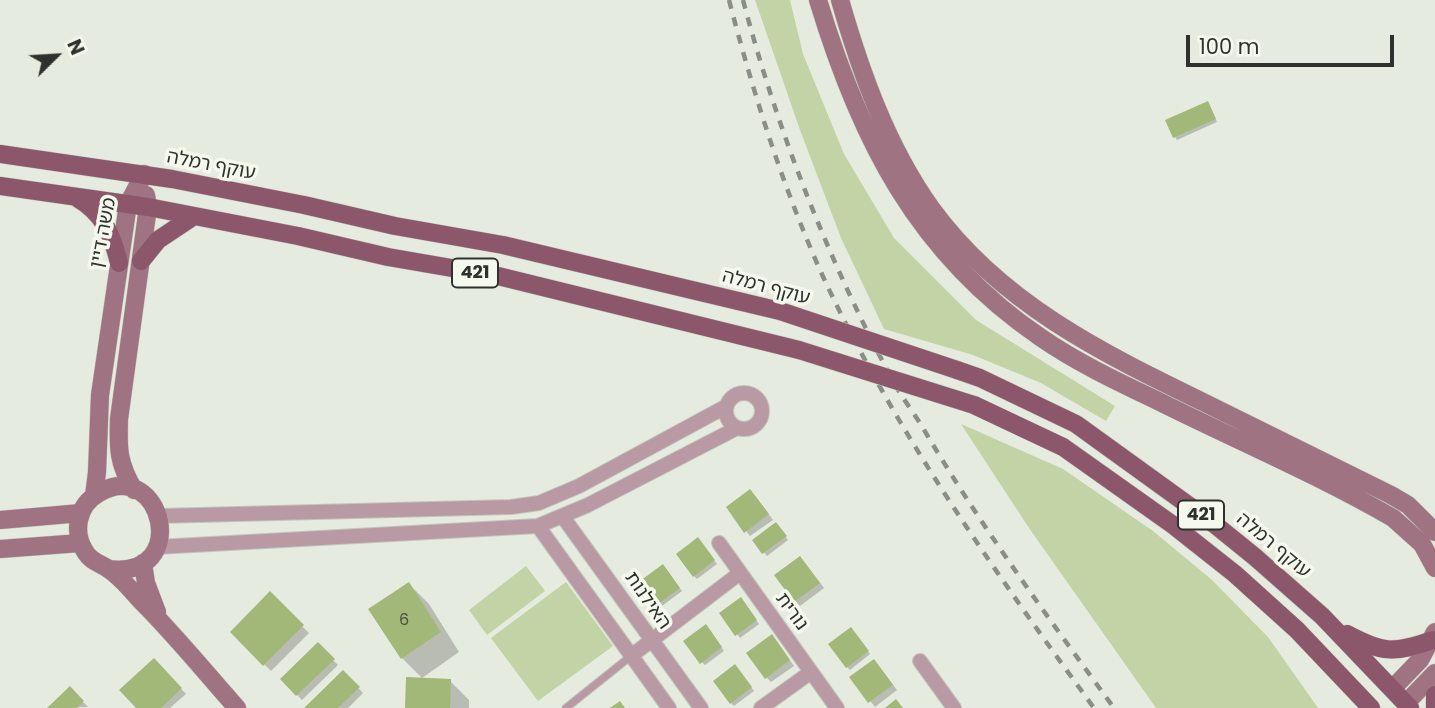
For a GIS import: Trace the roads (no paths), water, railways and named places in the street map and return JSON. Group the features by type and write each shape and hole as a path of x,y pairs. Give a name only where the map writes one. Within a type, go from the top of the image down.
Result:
{"main road":[{"path":"818,0 855,107 882,163 913,214 942,250 991,300 1040,338 1097,371 1393,518 1422,544 1435,568"},
{"path":"839,0 876,106 901,160 931,208 966,251 1007,289 1056,325 1112,358 1391,495 1408,505 1435,532"},
{"name":"עוקף רמלה","path":"0,154 144,174 304,205 395,226 503,245 780,311 979,378 1076,424 1224,532 1283,581 1331,626 1408,705"},
{"name":"משה דיין","path":"94,496 100,395 128,204 144,174"},
{"name":"משה דיין","path":"134,490 119,461 118,441 148,207 144,174"},
{"name":"421","path":"0,186 148,207 298,236 388,257 498,276 799,349 974,405 1063,447 1173,525 1289,623 1371,708"},
{"path":"70,196 92,208 105,222 114,241 119,263"},
{"path":"141,261 158,240 194,216"},
{"path":"108,569 121,570 143,563 157,547 161,526 159,516 154,505 134,490 113,487 94,496 81,513 78,533 80,543 96,563 108,569 162,621 237,708"},
{"path":"0,520 81,513"},
{"path":"0,549 80,543"},
{"path":"143,563 146,583 162,621"},
{"path":"1331,626 1372,647 1388,650 1403,650 1434,636"},
{"path":"1393,688 1420,660 1434,636"},
{"path":"1408,705 1435,673"},
{"path":"1435,695 1435,707"}],"street":[{"path":"157,547 538,526 564,517 737,428 749,429 754,426 761,416 761,404 753,395 742,393 731,397 726,407 727,420 737,428"},
{"path":"159,516 510,508 539,502 579,486 726,407"},
{"name":"האילנות","path":"564,517 701,708"},
{"path":"538,526 669,708"},
{"name":"נורית","path":"719,543 837,708"},
{"path":"631,656 740,573"},
{"path":"920,661 954,708"},
{"path":"761,708 811,673"}],"lane":[{"path":"566,708 631,656"}],"railway":[{"path":"729,0 783,178 810,247 853,338 949,501 1094,708"},
{"path":"743,0 772,99 807,196 848,291 894,383 967,500 1114,708"}]}
